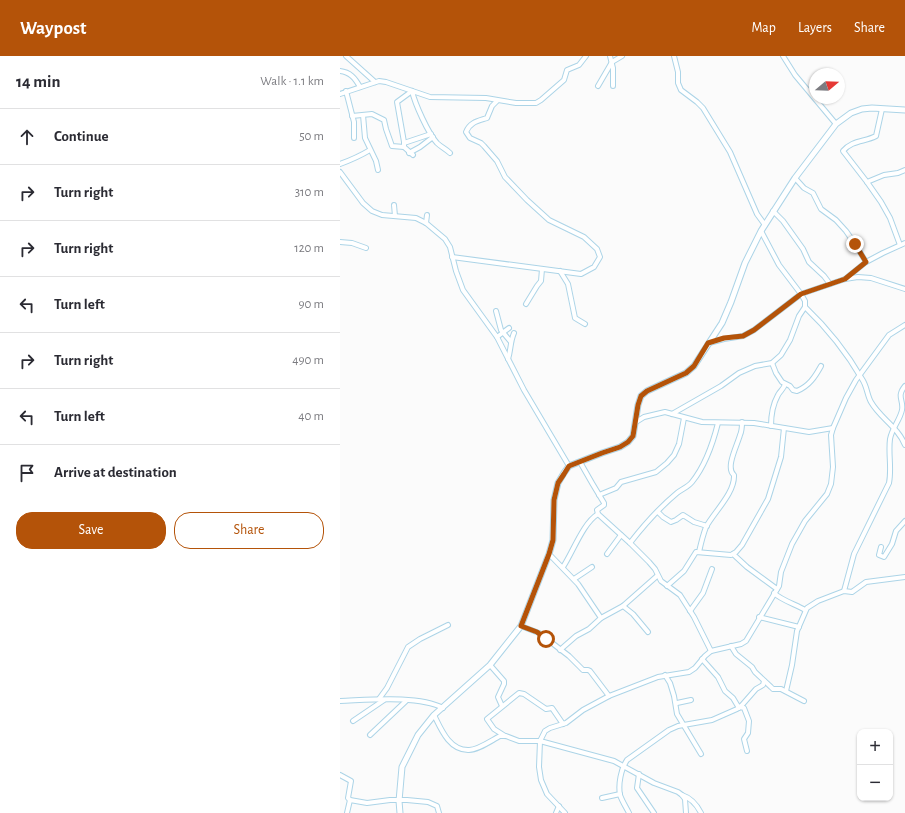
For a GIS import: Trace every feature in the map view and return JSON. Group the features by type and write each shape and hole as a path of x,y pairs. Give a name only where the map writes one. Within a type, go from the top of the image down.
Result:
{"main road":[{"path":"400,813 399,801 402,767 418,735 434,715 490,666 521,626 549,554 553,540 554,500 558,483 569,466 620,447 628,442 633,436 641,396 647,391 686,373 694,366 722,323 745,264 761,231 795,178 836,124 851,113 862,109 872,108 905,110"}],"street":[{"path":"346,56 375,82"},
{"path":"340,94 375,82 386,82 430,97 486,98 516,103 539,102 564,80 567,70 579,66 586,56"},
{"path":"610,56 612,62 613,86"},
{"path":"598,86 612,62 622,56"},
{"path":"674,56 678,72 678,83 681,90 703,108 730,152 757,214 765,225"},
{"path":"783,56 795,75 836,124"},
{"path":"340,72 346,71 356,80 360,87"},
{"path":"346,91 354,122 354,138"},
{"path":"412,91 416,103 432,136 436,142 450,152"},
{"path":"412,91 397,102 404,145 411,154 432,136"},
{"path":"452,257 581,274 594,267 598,261 599,254 591,242 584,236 550,220 505,177 497,161 484,146 470,138 466,132 470,124 487,118 492,106 497,101"},
{"path":"882,109 876,136 857,141 843,151 867,182 890,218 900,245"},
{"path":"352,116 372,114 384,120 392,146 404,145 432,136"},
{"path":"363,115 365,138 376,161 378,170"},
{"path":"340,164 356,159 360,155 370,150"},
{"path":"867,182 884,175 898,173 905,170"},
{"path":"340,172 363,203 372,211 382,215 416,218 426,223 445,239 450,247 463,290 497,337 569,466"},
{"path":"795,178 804,188 813,193 821,209 836,220 846,231 866,262"},
{"path":"394,205 395,216"},
{"path":"773,211 783,221 803,249 809,262 830,284"},
{"path":"426,223 427,215"},
{"path":"672,414 721,386 738,373 755,366 772,363 785,349 805,307 805,301 779,265 761,231"},
{"path":"340,242 352,243 366,248"},
{"path":"845,279 866,262 905,243"},
{"path":"526,304 541,281 542,268"},
{"path":"560,271 568,284 575,318 585,324"},
{"path":"708,343 724,338 743,336 754,330 801,294 845,279 858,277 872,278 905,289"},
{"path":"805,307 831,335 863,380 871,403 900,434 905,445"},
{"path":"496,310 503,332 511,342"},
{"path":"565,813 547,794 541,780 539,767 540,741 542,735 550,728 563,724 583,710 610,696 636,687 658,677 689,672 695,668 711,651 746,641 781,581 781,572 792,544 805,521 827,494 831,484 833,467 831,441 833,428 846,398 889,335 905,325"},
{"path":"497,337 509,328"},
{"path":"508,359 514,333"},
{"path":"772,363 776,373 784,384 790,386 795,391 803,388 815,377 820,366"},
{"path":"771,426 772,411 779,392 784,387 784,384"},
{"path":"844,591 854,554 889,483 890,440 893,428 902,412 903,408 900,398 905,386"},
{"path":"636,422 644,417 665,412 702,422 742,422 809,432 833,428"},
{"path":"599,495 616,488 621,482 656,472 667,463 679,444 684,418"},
{"path":"699,552 707,526 728,494 734,480 734,475 732,474 730,468 741,434 742,422"},
{"path":"630,543 645,523 694,479 707,456 718,423"},
{"path":"667,586 681,575 695,552 723,555 733,554 742,545 766,505 772,489 781,457 784,428"},
{"path":"563,567 584,531 598,514 598,510 604,505 580,462"},
{"path":"658,512 671,522 684,515 694,522 707,526"},
{"path":"598,514 622,535 655,569 657,576 661,581 680,595 690,610 711,651"},
{"path":"881,547 879,555 884,557 892,544 896,531 905,521"},
{"path":"607,554 622,535"},
{"path":"549,554 574,579 601,618"},
{"path":"733,554 776,591 779,597 806,610"},
{"path":"574,579 592,567"},
{"path":"690,610 703,593 712,568"},
{"path":"560,650 576,636 589,629 601,618 623,606 657,576"},
{"path":"786,691 799,627 809,606 844,591 852,592 866,582 905,577"},
{"path":"623,606 633,614 648,632"},
{"path":"759,617 799,627"},
{"path":"379,699 387,688 408,647 420,638 448,625"},
{"path":"521,626 539,633 583,670 590,671 610,696"},
{"path":"731,646 736,654 752,667 773,689 778,688 786,691 804,701"},
{"path":"702,659 718,676 725,691 740,707 744,708 749,721 748,732 744,740 746,751"},
{"path":"490,666 504,681 498,697 502,706"},
{"path":"665,675 670,683 676,703 677,714 685,724 701,754"},
{"path":"630,813 620,794 620,783 623,766 634,754 668,730 685,724 712,720 740,707 756,689 763,685 764,681"},
{"path":"563,724 552,708 546,709 522,693 519,693 487,719 494,729 519,741 540,741 614,761 654,783 687,796 696,805 701,813"},
{"path":"353,721 385,699"},
{"path":"340,701 385,699 432,703 443,708"},
{"path":"676,703 691,700"},
{"path":"370,735 406,701"},
{"path":"434,715 449,742 469,751 500,736 506,736"},
{"path":"638,774 638,789 654,813"},
{"path":"340,775 351,781 348,798 350,800 346,813"},
{"path":"602,798 620,794"},
{"path":"682,795 685,799 686,813"},
{"path":"350,800 367,803 390,800 428,802 437,806 439,813"},
{"path":"556,813 558,806"}],"route":[{"path":"546,639 539,633 521,626 549,554 553,540 554,500 558,483 569,466 620,447 628,442 633,436 641,396 647,391 686,373 694,366 708,343 724,338 743,336 754,330 801,294 845,279 857,270 866,262 855,244"}]}
